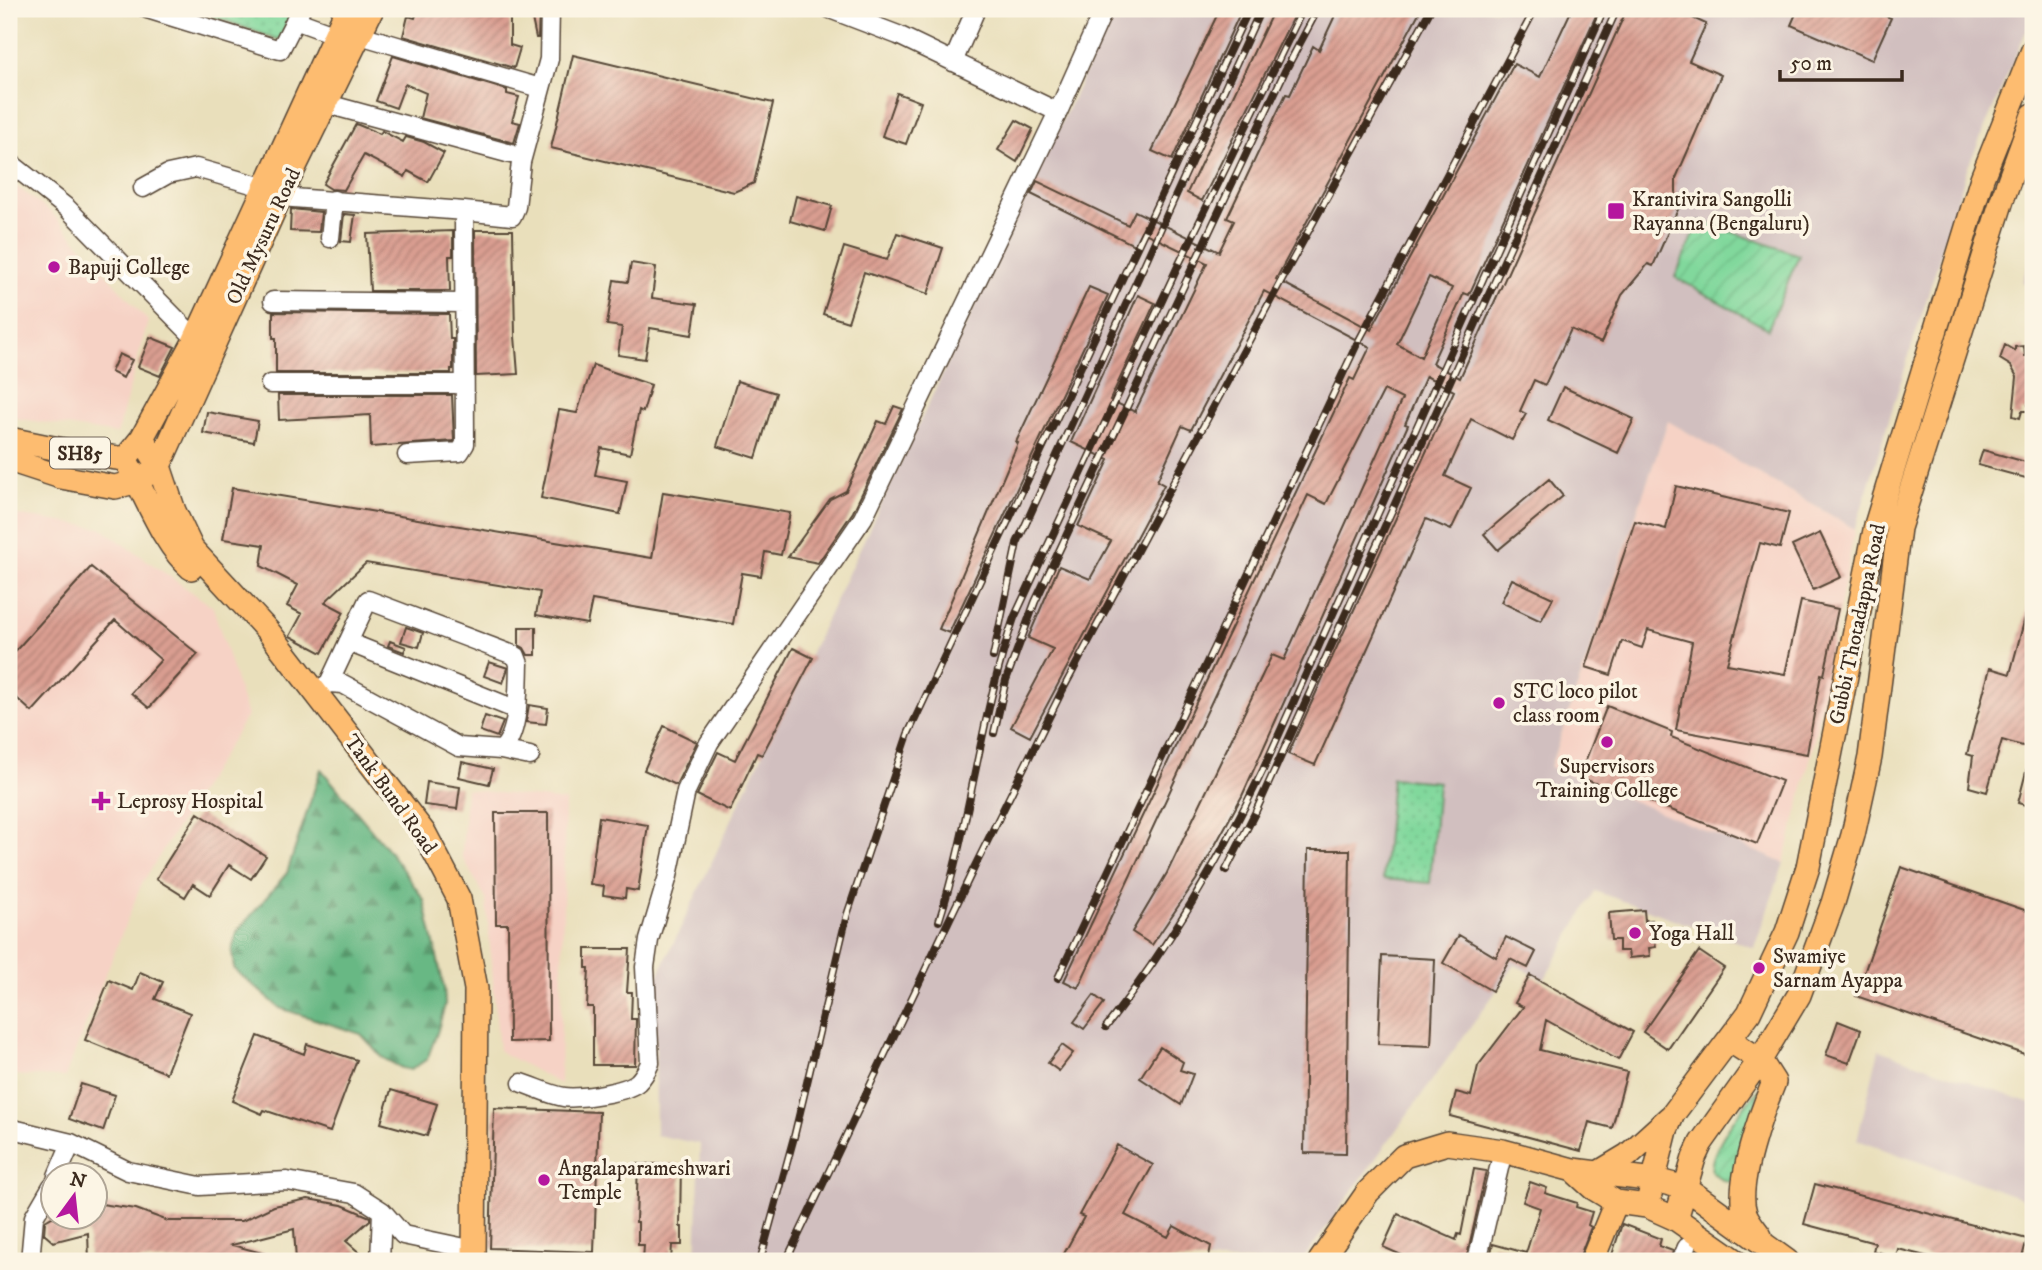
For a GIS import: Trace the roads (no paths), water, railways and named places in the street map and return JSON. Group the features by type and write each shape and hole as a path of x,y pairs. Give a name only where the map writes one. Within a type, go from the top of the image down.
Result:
{"main road":[{"name":"Old Mysuru Road","path":"159,466 273,193 346,9"},
{"name":"Old Mysuru Road","path":"142,438 273,193 327,104 372,9"},
{"name":"Gubbi Thotadappa Road","path":"1655,1180 1666,1130 1673,1114 1749,1013 1787,932 1808,867 1876,525 1982,178 2033,50"},
{"name":"Gubbi Thotadappa Road","path":"1676,1219 1701,1143 1760,1060 1799,995 1844,868 1870,757 1899,528 2002,200 2033,115"},
{"name":"Tank Bund Road","path":"142,438 159,466 174,511 192,549 322,688 425,834 459,899 476,989 468,1257"},
{"name":"SH85","path":"9,439 125,459 142,438"},
{"name":"Tank Bund Road","path":"125,459 162,529 183,561 233,602 261,636 418,838 452,901 467,990 468,1257"},
{"name":"SH85","path":"9,460 61,477 115,487 138,481 159,466"},
{"path":"1729,1040 1760,1060 1774,1082 1765,1101 1747,1166 1744,1208 1746,1216 1779,1255"},
{"path":"1598,1173 1628,1155 1673,1114"},
{"path":"1320,1261 1368,1192 1405,1156 1447,1143 1503,1151 1573,1170 1655,1180 1686,1188 1779,1255"},
{"path":"1573,1170 1593,1188 1616,1202 1647,1206 1676,1219 1736,1261"},
{"path":"1647,1206 1655,1180"},
{"path":"1592,1261 1616,1202"}],"street":[{"path":"147,9 277,50 282,48 298,14 335,35"},
{"path":"144,188 168,174 196,168 273,193 512,216 516,207 521,163 549,59 550,9"},
{"path":"830,9 898,35 1058,112"},
{"path":"953,62 976,9"},
{"path":"522,1083 564,1097 580,1096 610,1093 636,1084 646,1073 650,1063 645,967 649,940 668,876 686,791 709,743 863,518 1058,112 1104,9"},
{"path":"360,34 533,86"},
{"path":"327,104 511,154"},
{"path":"9,162 67,208 195,338"},
{"path":"331,238 334,200"},
{"path":"407,455 460,452 464,448 464,211"},
{"path":"273,300 464,303"},
{"path":"270,384 463,384"},
{"path":"322,688 368,600 516,656 519,664 517,710 509,744 501,750"},
{"path":"348,642 517,710"},
{"path":"322,688 343,684 460,747 530,755"},
{"path":"9,1128 71,1143 128,1171 200,1186 287,1181 354,1194 383,1211 404,1235 468,1257"},
{"path":"63,1162 71,1143"},
{"path":"1477,1261 1503,1151"},
{"path":"30,1261 34,1217 38,1210"},
{"path":"380,1261 383,1211"}],"railway":[{"path":"760,1261 794,1137 847,915 908,734 1249,9"},
{"path":"993,657 1017,543 1261,9"},
{"path":"939,921 959,845 992,693 1014,618 1179,264 1303,9"},
{"path":"994,733 1006,680 1035,602 1285,71 1318,9"},
{"path":"786,1261 1061,693 1282,279 1431,9"},
{"path":"1058,978 1356,346 1535,9"},
{"path":"1106,1027 1192,903 1263,770 1604,9"},
{"path":"1226,870 1256,811 1346,613 1617,9"}],"place":[{"name":"Krantivira Sangolli Rayanna (Bengaluru)","path":"1616,211"},
{"name":"Bapuji College","path":"54,267"},
{"name":"STC loco pilot class room","path":"1499,703"},
{"name":"Supervisors Training College","path":"1607,742"},
{"name":"Leprosy Hospital","path":"101,801"},
{"name":"Yoga Hall","path":"1635,933"},
{"name":"Swamiye Sarnam Ayappa","path":"1759,968"},
{"name":"Angalaparameshwari Temple","path":"544,1180"}]}
